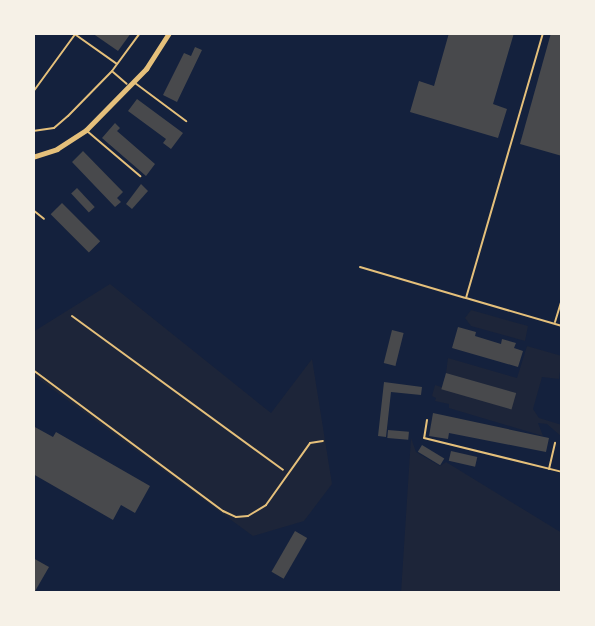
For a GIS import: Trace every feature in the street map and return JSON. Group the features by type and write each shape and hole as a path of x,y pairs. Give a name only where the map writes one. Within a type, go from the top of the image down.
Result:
{"street":[{"path":"33,157 57,149 86,130 132,85 153,60 169,33"}],"lane":[{"path":"33,131 54,128 112,71 140,33"},
{"path":"466,298 543,33"},
{"path":"33,92 75,34 118,64"},
{"path":"112,71 186,121"},
{"path":"86,130 139,176"},
{"path":"33,210 44,219"},
{"path":"360,267 562,326"},
{"path":"555,324 562,299"},
{"path":"33,370 223,511 236,517 248,516 266,506 310,443 323,441"},
{"path":"427,421 425,438 562,472"},
{"path":"549,469 555,443"}],"path":[{"path":"72,316 289,475"}],"shaded area":[{"path":"110,284 271,413 312,359 332,484 304,521 253,536 33,375 33,332"},
{"path":"471,310 528,326 525,341 471,326 465,318"},
{"path":"527,346 562,356 559,379 542,377 533,409 539,418 562,425 562,437 547,424 538,423 543,436 449,408 449,404 435,401 436,398 432,396 435,385 511,409 515,393 446,373 448,358 517,378"},
{"path":"411,438 416,452 440,466 446,462 562,533 562,593 401,593"}],"building":[{"path":"92,33 131,33 118,51"},
{"path":"449,33 514,33 493,104 507,109 498,138 410,112 419,81 434,86"},
{"path":"551,33 562,33 562,156 520,144"},
{"path":"195,47 202,50 177,102 163,95 184,53 191,56"},
{"path":"137,99 183,133 171,149 163,143 166,139 128,111"},
{"path":"115,123 120,128 117,131 155,164 146,176 102,138"},
{"path":"83,151 123,192 117,198 121,202 115,207 72,162"},
{"path":"141,184 148,191 132,209 126,204"},
{"path":"77,188 95,207 89,212 71,193"},
{"path":"62,203 100,241 89,252 51,214"},
{"path":"458,327 476,332 475,336 501,344 502,339 516,343 514,348 523,351 518,367 452,348"},
{"path":"392,330 404,333 395,366 384,363"},
{"path":"446,373 516,393 511,409 441,389"},
{"path":"384,382 422,387 421,395 391,392 386,437 378,436"},
{"path":"433,413 549,438 546,452 449,433 448,439 429,436"},
{"path":"33,426 53,437 56,432 150,486 135,513 121,505 113,520 33,474"},
{"path":"388,430 409,432 408,440 387,438"},
{"path":"422,445 444,458 440,465 418,452"},
{"path":"451,451 477,457 475,467 449,461"},
{"path":"295,531 307,538 284,579 272,572"},
{"path":"33,558 49,567 34,593 33,593"}]}
